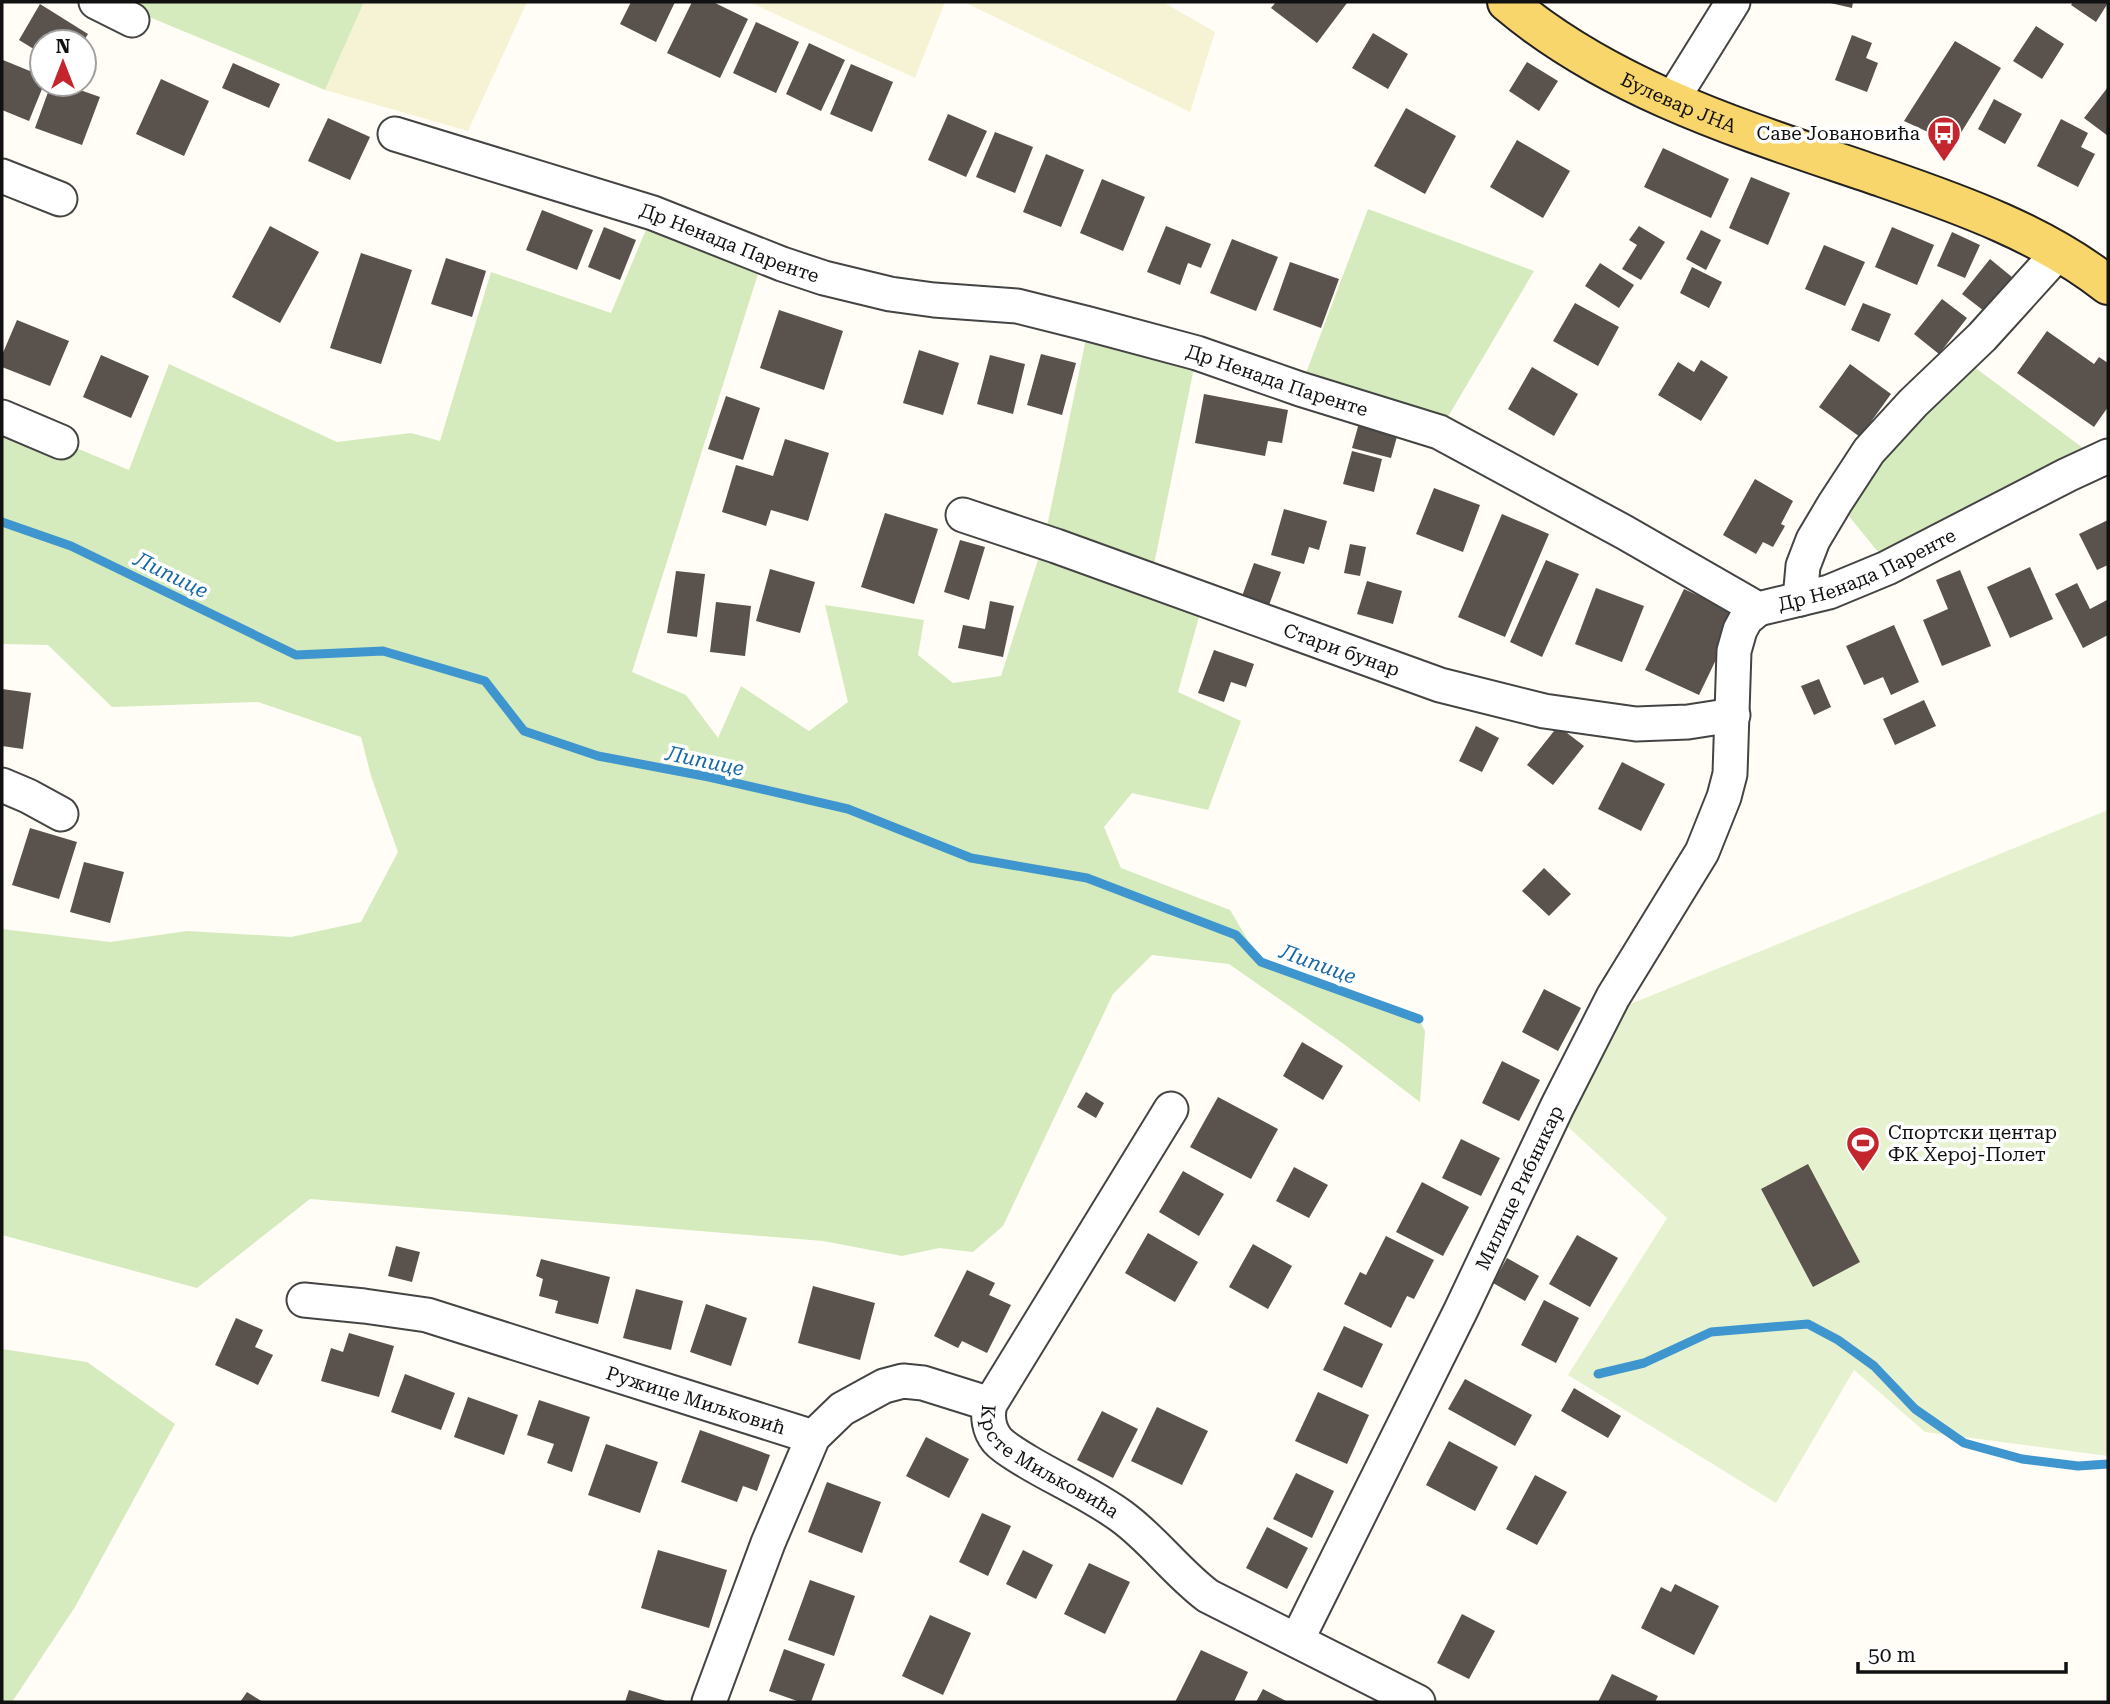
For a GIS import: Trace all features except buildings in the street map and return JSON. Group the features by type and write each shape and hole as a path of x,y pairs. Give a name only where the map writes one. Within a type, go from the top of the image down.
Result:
{"main road":[{"name":"Булевар ЈНА","path":"1507,2 1572,49 1618,75 1722,122 1937,197 2022,232 2059,252 2108,285"}],"street":[{"path":"96,2 132,20"},
{"path":"1672,100 1733,2"},
{"name":"Др Ненада Паренте","path":"395,134 653,213 824,278 890,294 1017,306 1090,324 1197,353 1300,389 1440,432 1624,532 1758,609 1829,592 1887,568 2108,456"},
{"path":"2,176 60,199"},
{"path":"1800,599 1803,566 1813,540 1869,451 1913,403 1982,337 2059,252"},
{"path":"2,417 61,442"},
{"name":"Стари бунар","path":"963,515 1452,688 1544,711 1636,724 1688,722 1732,715"},
{"name":"Милице Рибникар","path":"1297,1640 1613,997 1702,852 1724,797 1730,774 1734,651 1746,619 1758,609"},
{"path":"2,785 61,814"},
{"name":"Крсте Миљковића","path":"1171,1109 990,1404 988,1412 991,1429 1004,1447 1118,1514 1140,1531 1188,1581 1208,1596 1297,1640"},
{"name":"Ружице Миљковић","path":"304,1300 426,1315 813,1437 768,1543 709,1702"},
{"path":"813,1437 842,1409 884,1386 903,1381 923,1383 990,1404"},
{"path":"1297,1640 1418,1702"}],"shaded area":[{"path":"364,2 527,2 468,131 325,90"},
{"path":"749,2 945,2 915,78"},
{"path":"964,2 1163,2 1215,32 1190,112"}],"green space":[{"path":"113,2 364,2 325,90"},
{"path":"1368,209 1534,271 1439,432 1300,389"},
{"path":"653,213 764,255 632,672 686,695 718,738 741,686 809,731 848,702 825,605 924,620 918,655 953,683 1001,676 1044,541 1089,324 1197,353 1151,579 1204,599 1178,692 1241,721 1208,810 1132,793 1104,827 1121,868 1230,910 1261,962 1419,1019 1425,1031 1420,1102 1341,1042 1229,964 1152,955 1113,994 1003,1226 973,1252 939,1248 902,1256 823,1241 310,1199 197,1288 2,1235 2,929 110,942 187,931 291,937 361,922 398,852 371,776 361,737 258,702 112,707 48,645 2,644 2,417 129,470 169,364 337,442 411,433 440,441 491,272 611,313"},
{"path":"1969,363 2087,451 1879,553 1843,509 1912,421"},
{"name":"Спортски центар ФК Херој-Полет","path":"2108,810 2108,1456 1925,1432 1854,1370 1776,1503 1568,1375 1667,1218 1568,1127 1623,1007"},
{"path":"2,1349 87,1362 175,1424 75,1607 12,1702 2,1702"}],"waterway":[{"name":"Липице","path":"2,522 71,546 296,655 383,651 485,681 524,731 598,756 709,777 848,809 971,858 1087,878 1236,935 1261,962 1419,1019"},
{"path":"1598,1374 1644,1363 1711,1332 1808,1324 1838,1340 1874,1366 1915,1409 1964,1443 2022,1459 2078,1466 2108,1464"}],"place":[{"name":"Саве Јовановића","path":"1944,163"},
{"name":"Спортски центар ФК Херој-Полет","path":"1863,1173"}]}
